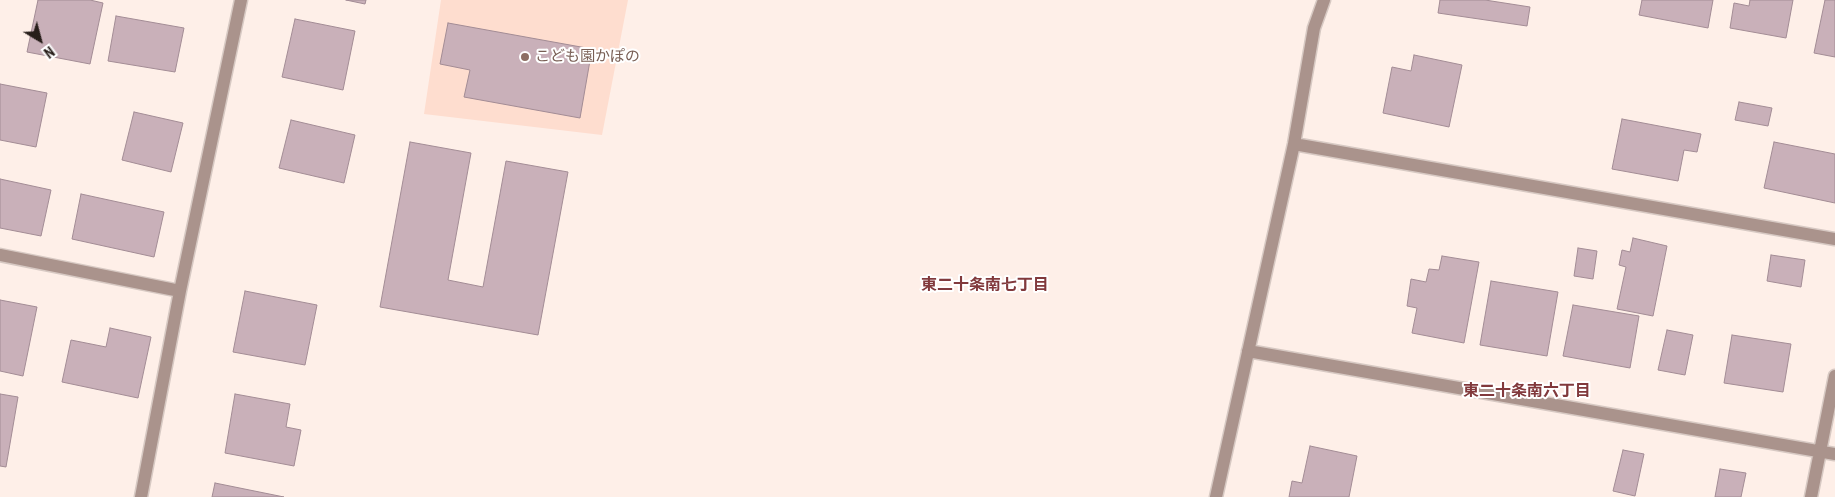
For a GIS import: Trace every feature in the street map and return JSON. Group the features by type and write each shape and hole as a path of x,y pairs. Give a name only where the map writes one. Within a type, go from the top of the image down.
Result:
{"street":[{"path":"141,497 180,291 241,0"},
{"path":"1216,497 1294,144 1314,28 1324,0"},
{"path":"1294,144 1835,239"},
{"path":"0,256 180,291"},
{"path":"1248,351 1835,454"},
{"path":"1812,497 1819,450 1835,376"}],"shaded area":[{"name":"こども園かぽの","path":"441,0 628,0 602,135 424,114"}],"building":[{"path":"38,0 90,0 103,3 90,64 27,52"},
{"path":"346,0 366,0 365,4"},
{"path":"1440,0 1485,0 1530,7 1527,26 1438,13"},
{"path":"1642,0 1713,0 1708,28 1639,15"},
{"path":"1750,0 1793,0 1786,38 1730,28 1734,3 1749,6"},
{"path":"1825,0 1835,0 1835,57 1814,53"},
{"path":"116,16 184,28 175,72 108,61"},
{"path":"295,19 355,31 343,90 282,77"},
{"path":"448,23 592,49 580,118 464,97 470,70 440,64"},
{"path":"1414,55 1462,65 1449,127 1383,113 1392,67 1411,71"},
{"path":"0,84 47,93 36,147 0,140"},
{"path":"1739,102 1772,108 1768,126 1735,120"},
{"path":"134,112 183,123 171,172 122,160"},
{"path":"1622,119 1701,134 1697,152 1684,150 1678,181 1612,169"},
{"path":"291,120 355,135 344,183 279,168"},
{"path":"410,142 471,153 448,280 483,287 506,161 568,172 538,335 380,307"},
{"path":"1774,142 1835,154 1835,203 1764,188"},
{"path":"0,179 51,190 41,236 0,228"},
{"path":"81,194 164,212 154,257 72,239"},
{"path":"1633,238 1667,246 1653,316 1617,309 1626,267 1619,265 1622,250 1630,252"},
{"path":"1578,248 1597,251 1593,279 1574,276"},
{"path":"1771,255 1805,260 1801,287 1767,281"},
{"path":"1442,256 1479,262 1464,343 1412,333 1417,308 1407,306 1411,279 1426,282 1429,269 1439,270"},
{"path":"1491,281 1558,292 1547,356 1480,345"},
{"path":"245,291 317,305 305,365 233,352"},
{"path":"0,300 37,307 23,376 0,371"},
{"path":"1573,305 1639,316 1630,368 1563,356"},
{"path":"110,328 151,337 138,398 62,382 71,340 106,347"},
{"path":"1667,330 1693,335 1685,375 1658,370"},
{"path":"1732,335 1791,344 1783,392 1724,383"},
{"path":"0,394 18,397 6,467 0,466"},
{"path":"235,394 290,404 286,427 301,430 294,466 225,453"},
{"path":"1310,446 1357,456 1349,497 1289,497 1292,481 1302,483"},
{"path":"1623,450 1644,454 1635,496 1613,491"},
{"path":"1720,469 1746,473 1741,497 1715,497"},
{"path":"215,483 284,497 212,497"}],"place":[{"name":"こども園かぽの","path":"525,57"}],"district":[{"name":"東二十条南七丁目","path":"985,286"},
{"name":"東二十条南六丁目","path":"1527,392"}]}
